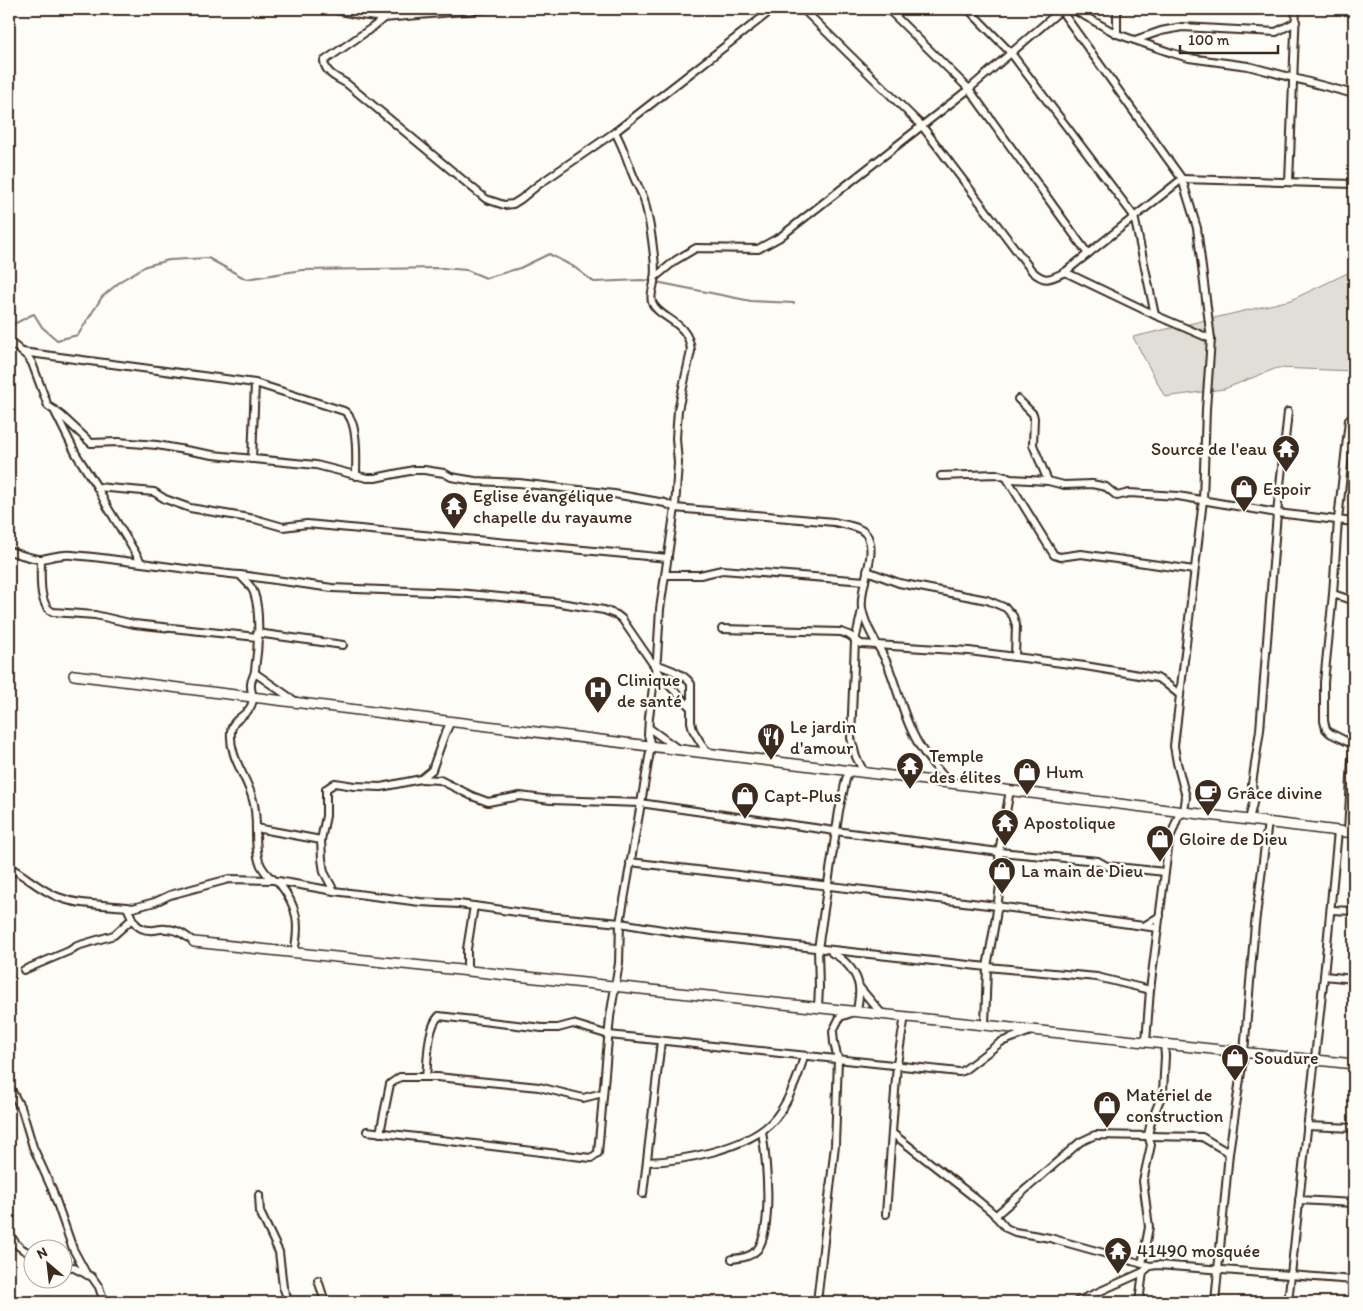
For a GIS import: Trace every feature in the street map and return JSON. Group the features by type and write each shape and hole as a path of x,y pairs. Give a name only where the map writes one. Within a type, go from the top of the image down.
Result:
{"street":[{"path":"331,9 384,18 487,9"},
{"path":"395,9 324,61 324,67 486,199 504,205 512,204 522,199 538,185 615,132 772,9"},
{"path":"803,9 922,126 1039,278 1051,279 1065,272 1182,178 1354,184"},
{"path":"888,9 969,89 1088,254"},
{"path":"968,9 1011,53 1134,216 1154,314"},
{"path":"654,278 676,260 696,248 758,249 780,237 969,89 1061,9 1182,178 1197,228 1211,339 1206,409 1203,500 1174,746 1186,797 1184,812 1178,817 1169,841 1150,990 1146,1042"},
{"path":"1072,9 1117,34 1189,58 1248,66 1354,94"},
{"path":"1117,9 1117,34"},
{"path":"1290,182 1296,9"},
{"path":"1135,40 1161,31 1182,27 1276,32 1296,22"},
{"path":"367,1131 591,1158 598,1152 599,1148 609,1035 619,963 620,923 651,746 649,728 660,609 675,508 678,463 676,438 678,410 689,367 691,342 674,321 656,308 652,301 654,258 650,227 643,198 626,152 615,132"},
{"path":"1065,272 1211,339"},
{"path":"9,341 32,363 48,406 91,443 147,444 213,455 316,465 356,476 375,478 414,470 424,470 444,473 451,478 519,483 614,494 664,502 675,508 834,522 857,528 864,532 868,538 870,554 861,592 862,609 866,621 890,672 910,727 922,750 950,783"},
{"path":"22,352 256,383 344,411 350,414 355,434 356,476"},
{"path":"252,459 256,383"},
{"path":"1018,399 1033,414 1032,445 1048,481"},
{"path":"54,410 76,454 141,562"},
{"path":"1249,820 1254,799 1252,784 1260,730 1277,512 1288,412"},
{"path":"1350,420 1338,520 1324,682 1324,721 1326,729 1330,733 1354,745"},
{"path":"941,476 996,474 1070,486 1102,485 1117,496 1129,493 1178,496 1354,522"},
{"path":"1006,477 1054,555 1060,557 1081,554 1194,570"},
{"path":"97,487 154,492 165,499 190,508 255,519 283,527 307,524 668,558"},
{"path":"9,551 41,560 47,557 70,555 121,562 141,562 332,588 458,593 554,602 604,610 618,615 622,619 664,680 690,708"},
{"path":"41,560 44,603 49,610 54,612 95,615 134,624 344,645"},
{"path":"666,575 700,575 722,570 865,581"},
{"path":"867,571 899,583 987,600 1006,608 1013,616 1016,625 1015,657"},
{"path":"240,576 254,592 257,614 255,673 251,684 255,697 250,708 235,720 231,731 234,757 253,799 261,866 275,880 294,906 299,926 294,952"},
{"path":"1333,594 1354,600"},
{"path":"862,609 855,642 851,738 856,757 864,772"},
{"path":"722,629 841,632 861,644 969,651 1085,666 1157,678 1180,695"},
{"path":"656,666 688,679 691,684 690,708 693,730 707,753"},
{"path":"255,673 298,702"},
{"path":"74,675 1351,832 1352,760 1354,752"},
{"path":"421,779 432,770 451,721"},
{"path":"649,728 679,749"},
{"path":"818,1007 827,886 843,790 850,770"},
{"path":"334,891 323,866 321,840 326,816 326,789 331,784 343,783 354,786 382,787 421,779 440,780 488,802 520,796 551,800 640,803 835,831 999,852 1098,861 1107,866 1165,872"},
{"path":"985,1025 986,967 1000,885 999,852 1010,790"},
{"path":"1215,1302 1229,1153 1244,1052 1255,924 1268,822"},
{"path":"256,828 321,840"},
{"path":"1288,1302 1338,831"},
{"path":"630,862 997,906 1158,928"},
{"path":"9,867 44,890 66,900 86,904 132,908 225,879 275,880 334,891 620,923 688,934 986,967 1097,977 1150,990"},
{"path":"467,970 467,949 474,906"},
{"path":"127,907 132,919 143,930 172,930 182,933 194,942 1354,1064"},
{"path":"1331,910 1354,911"},
{"path":"1144,926 1160,916"},
{"path":"24,970 77,946 114,935 132,919"},
{"path":"822,949 840,956 855,974 860,988 882,1014"},
{"path":"1324,976 1354,979"},
{"path":"857,1011 860,988"},
{"path":"817,1302 835,1144 838,1059 834,1043 835,1026 840,1017 857,1011"},
{"path":"426,1077 431,1032 434,1021 439,1016 542,1028 558,1028 573,1024 609,1035 960,1072 1001,1042 1035,1030"},
{"path":"886,1214 897,1064 906,1016"},
{"path":"1001,1042 1009,1027"},
{"path":"643,1194 661,1041"},
{"path":"1142,1264 1149,1227 1143,1181 1151,1145 1148,1135 1153,1113 1163,1092 1164,1044"},
{"path":"647,1162 667,1162 713,1152 762,1131 772,1123 790,1096 804,1056"},
{"path":"380,1132 390,1084 400,1077 426,1077 540,1087 583,1098 603,1094"},
{"path":"9,1086 22,1110 33,1147 52,1189 73,1249 87,1275"},
{"path":"1307,1126 1354,1128"},
{"path":"732,1259 746,1258 757,1250 764,1236 767,1163 762,1131"},
{"path":"892,1133 970,1194 1006,1228 1015,1232 1050,1238 1150,1266 1219,1269 1354,1280"},
{"path":"995,1216 1080,1142 1095,1135 1202,1137 1229,1153"},
{"path":"259,1194 260,1212 280,1252 283,1287 289,1302"},
{"path":"1300,1200 1354,1203"},
{"path":"9,1233 15,1244 22,1250"},
{"path":"1076,1302 1143,1272 1150,1266"},
{"path":"72,1267 92,1278 99,1287 104,1302"},
{"path":"1139,1302 1143,1272"},
{"path":"318,1280 325,1302"}],"shaded area":[{"path":"1354,270 1354,371 1277,368 1224,389 1165,397 1133,337 1291,300"}],"waterway":[{"path":"9,325 34,314 42,327 57,340 78,335 102,297 122,280 146,266 169,260 208,258 246,279 302,270 442,268 467,270 486,278 520,268 549,254 574,267 594,282 652,281"},
{"path":"656,282 751,301 794,303"}],"place":[{"name":"Source de l'eau","path":"1286,473"},
{"name":"Espoir","path":"1244,513"},
{"name":"Eglise évangélique chapelle du rayaume","path":"454,530"},
{"name":"Clinique de santé","path":"598,714"},
{"name":"Le jardin d'amour","path":"771,761"},
{"name":"Temple des élites","path":"910,790"},
{"name":"Hum","path":"1027,796"},
{"name":"Grâce divine","path":"1208,817"},
{"name":"Capt-Plus","path":"745,820"},
{"name":"Apostolique","path":"1005,847"},
{"name":"Gloire de Dieu","path":"1160,863"},
{"name":"La main de Dieu","path":"1002,895"},
{"name":"Soudure","path":"1235,1082"},
{"name":"Matériel de construction","path":"1107,1129"},
{"name":"41490 mosquée","path":"1118,1275"}]}
